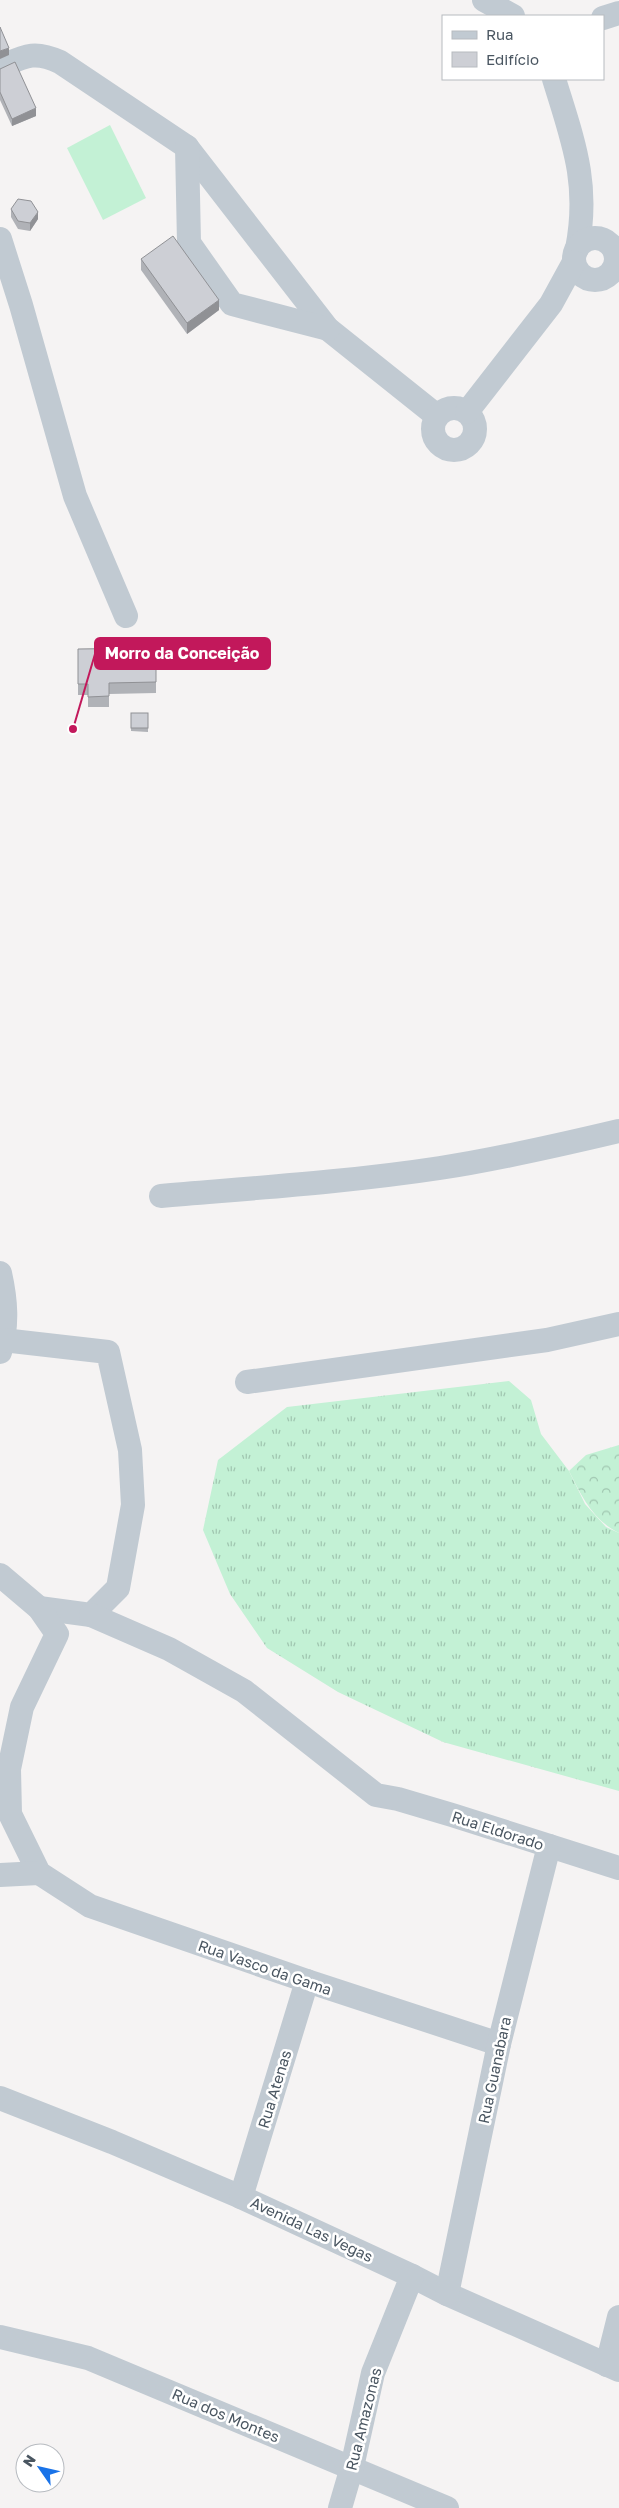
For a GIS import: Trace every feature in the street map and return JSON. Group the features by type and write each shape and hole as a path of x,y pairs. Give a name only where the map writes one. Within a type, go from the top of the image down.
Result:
{"street":[{"path":"484,0 512,15"},
{"path":"604,18 619,13"},
{"path":"0,67 30,54 44,54 60,62 187,147 328,329 437,416"},
{"path":"551,304 572,290 606,276 611,272 615,258 615,249 592,219 583,190 578,156 554,80"},
{"path":"187,147 189,243 232,304 328,329"},
{"path":"583,190 582,214 576,255 579,272 606,276"},
{"path":"467,412 551,304 576,255 586,240 593,238 605,241 615,249"},
{"path":"0,239 21,305 75,496 126,616"},
{"path":"452,407 467,412 474,421 476,430 468,446 460,450 450,451 436,441 433,424 437,416 452,407"},
{"path":"161,1196 332,1182 440,1168 528,1152 619,1132"},
{"path":"0,1272 6,1300 6,1329 2,1346 108,1352 130,1450 133,1505 118,1588 91,1615 39,1608"},
{"path":"247,1382 547,1340 619,1324"},
{"path":"0,1575 39,1608 57,1634 22,1707 9,1769 10,1814 39,1873 0,1875"},
{"name":"Rua Eldorado","path":"91,1615 169,1649 244,1690 376,1795 398,1799 452,1815 619,1868"},
{"name":"Rua Guanabara","path":"447,2294 499,2044 549,1846"},
{"name":"Rua Vasco da Gama","path":"39,1873 90,1906 307,1981 499,2044"},
{"name":"Rua Atenas","path":"241,2197 307,1981"},
{"name":"Avenida Las Vegas","path":"0,2098 112,2142 241,2197 447,2294 613,2367"},
{"name":"Rua Amazonas","path":"340,2508 352,2467 373,2373 412,2276"},
{"path":"613,2367 619,2317"},
{"name":"Rua dos Montes","path":"0,2338 88,2358 447,2508"}],"green space":[{"path":"110,125 146,198 103,220 67,148"},
{"path":"509,1381 531,1400 541,1434 569,1471 585,1504 606,1527 619,1533 619,1791 443,1742 338,1692 267,1648 230,1594 203,1530 218,1460 287,1407"},
{"path":"619,1445 619,1533 595,1515 569,1471 586,1455"}],"building":[{"path":"0,27 9,48 0,51"},
{"path":"15,62 36,108 12,119 0,92 0,69"},
{"path":"18,199 31,201 38,212 30,223 18,221 11,209"},
{"path":"173,236 219,300 187,323 141,259"},
{"path":"156,648 156,682 109,683 109,696 88,697 88,684 78,684 78,649"},
{"path":"131,713 148,713 148,728 131,728"}],"place":[{"name":"Morro da Conceição","path":"73,729"}]}
